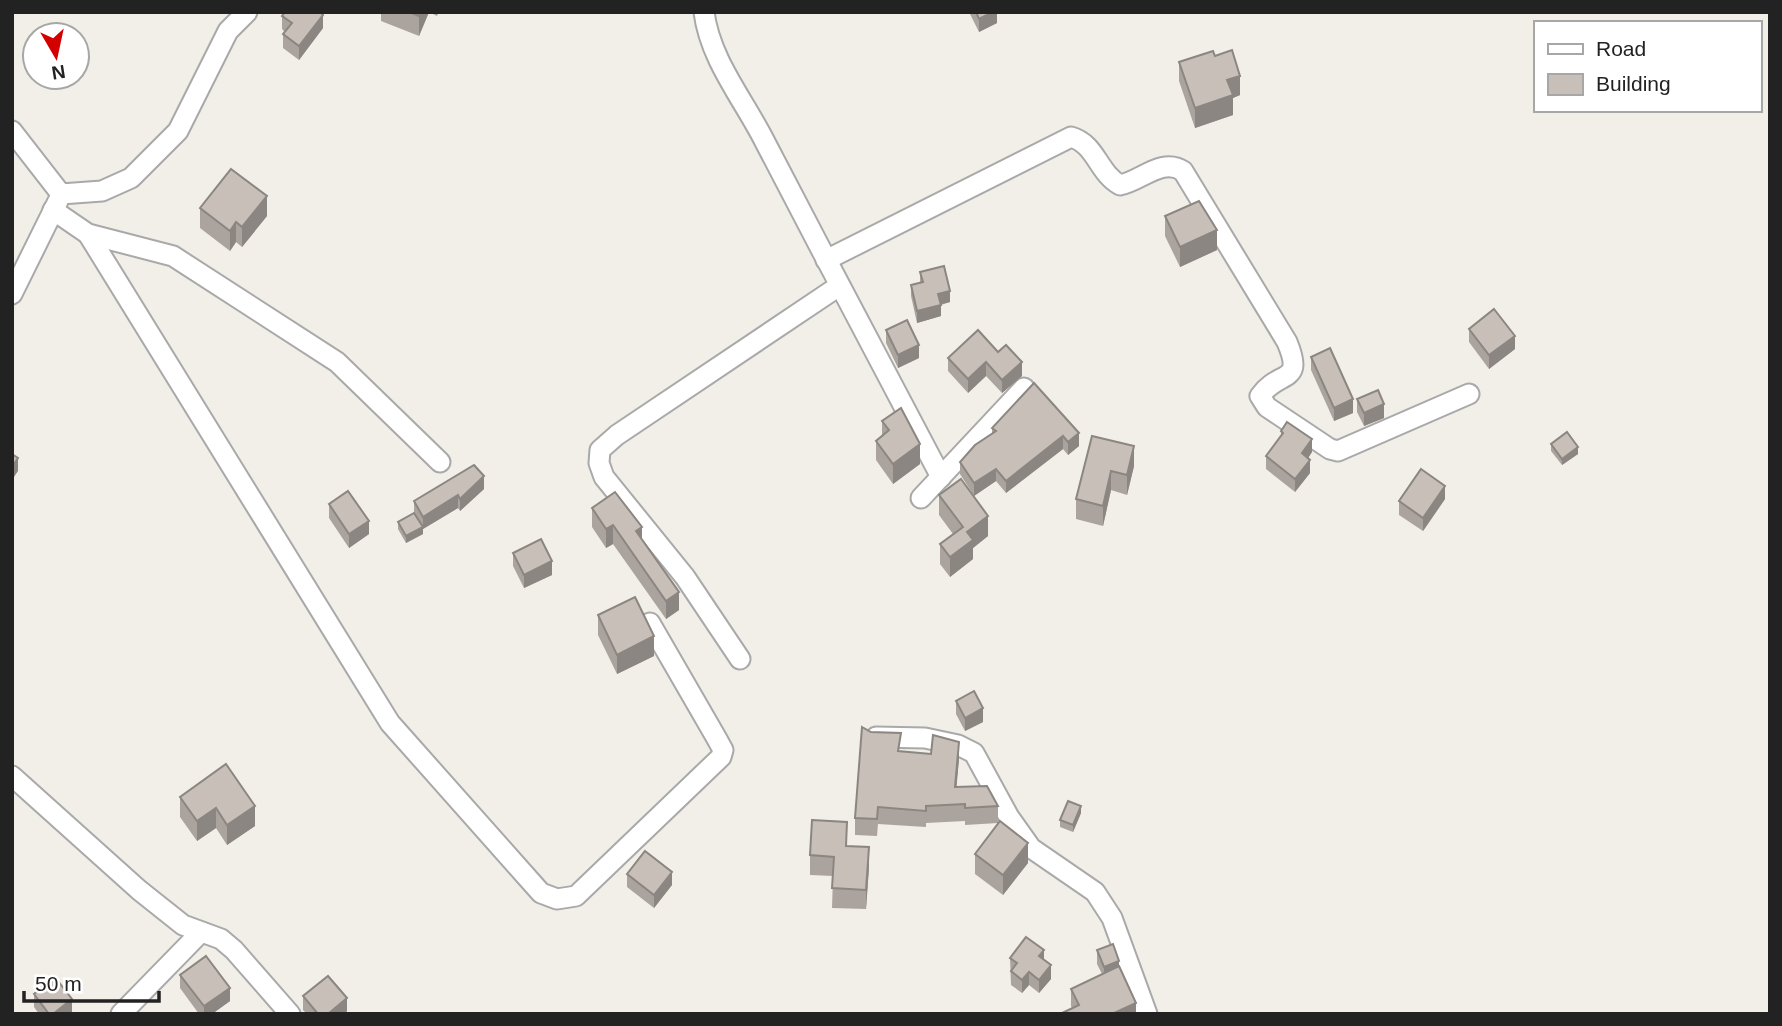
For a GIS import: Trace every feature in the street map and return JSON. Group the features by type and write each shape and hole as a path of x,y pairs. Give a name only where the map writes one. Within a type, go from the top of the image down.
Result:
{"street":[{"path":"57,202 102,191 131,178 178,131 229,31 247,12"},
{"path":"704,12 718,59 763,138 941,477"},
{"path":"12,131 57,202 88,234 390,723 541,892 557,899 576,896 721,757 723,750 718,739 650,623"},
{"path":"826,260 1071,137 1090,148 1111,181 1119,186 1162,167 1171,166 1183,171 1287,342 1293,357 1295,367 1292,372 1270,385 1260,396 1268,407 1330,449 1339,451 1469,394"},
{"path":"12,294 57,202"},
{"path":"88,234 173,256 197,271 337,362 440,462"},
{"path":"740,659 685,577 604,477 599,463 600,450 617,435 839,286"},
{"path":"922,498 1024,388"},
{"path":"872,737 925,738 958,745 974,753 1009,817 1031,848 1095,892 1112,918 1147,1014"},
{"path":"12,776 139,890 183,925 220,939 234,950 290,1014"},
{"path":"121,1014 201,932"}],"building":[{"path":"285,12 320,12 323,15 299,46 283,34 292,23 282,16"},
{"path":"976,12 993,12 979,19"},
{"path":"1232,50 1240,76 1227,80 1233,95 1195,108 1179,62 1213,51 1215,56"},
{"path":"231,169 267,196 242,227 236,222 230,231 200,208"},
{"path":"1199,201 1217,230 1180,247 1165,216"},
{"path":"944,266 950,291 938,294 941,305 917,311 911,285 923,282 920,272"},
{"path":"1494,309 1515,336 1489,355 1469,329"},
{"path":"907,320 919,345 898,355 886,330"},
{"path":"978,330 998,352 1006,345 1022,362 1002,380 986,362 968,379 948,358"},
{"path":"1330,348 1353,399 1334,408 1311,357"},
{"path":"1034,383 1079,433 1068,442 1063,436 1006,481 996,469 974,483 960,462 975,445 996,431 992,428"},
{"path":"1378,390 1384,404 1364,413 1357,399"},
{"path":"901,408 920,444 893,464 876,441 889,430 882,421"},
{"path":"1287,422 1312,439 1302,453 1310,460 1295,479 1266,456 1283,433 1281,431"},
{"path":"1567,432 1578,447 1562,459 1551,444"},
{"path":"1092,436 1134,446 1127,475 1111,471 1103,506 1076,499"},
{"path":"12,454 18,458 12,467"},
{"path":"474,465 484,476 460,499 458,495 423,517 414,501"},
{"path":"1421,469 1445,486 1423,518 1399,501"},
{"path":"961,479 988,516 967,532 973,540 950,557 940,544 963,527 939,495"},
{"path":"348,491 369,521 349,534 329,504"},
{"path":"615,492 642,527 636,531 679,592 666,601 613,525 606,529 592,508"},
{"path":"414,513 423,527 406,536 398,522"},
{"path":"541,539 552,561 524,575 513,553"},
{"path":"635,597 654,636 617,655 598,615"},
{"path":"974,691 983,708 965,718 956,701"},
{"path":"862,727 871,732 901,733 898,751 931,754 933,735 959,742 955,787 987,786 998,806 926,806 926,811 878,807 877,819 855,818"},
{"path":"226,764 255,806 227,825 216,808 197,821 180,797"},
{"path":"1068,801 1081,806 1073,825 1060,820"},
{"path":"812,820 847,822 846,846 869,847 866,890 832,888 834,857 810,855"},
{"path":"1000,821 1028,843 1003,875 975,854"},
{"path":"645,851 672,872 654,895 627,874"},
{"path":"1026,937 1044,950 1039,956 1051,965 1039,980 1029,972 1022,980 1011,971 1017,963 1010,958"},
{"path":"1113,944 1119,961 1104,967 1097,950"},
{"path":"206,956 230,988 204,1006 180,975"},
{"path":"1119,966 1136,1003 1112,1014 1060,1014 1079,1005 1071,989"},
{"path":"328,976 347,998 328,1014 318,1014 303,996"},
{"path":"55,977 72,999 53,1014 49,1014 34,994"}]}
